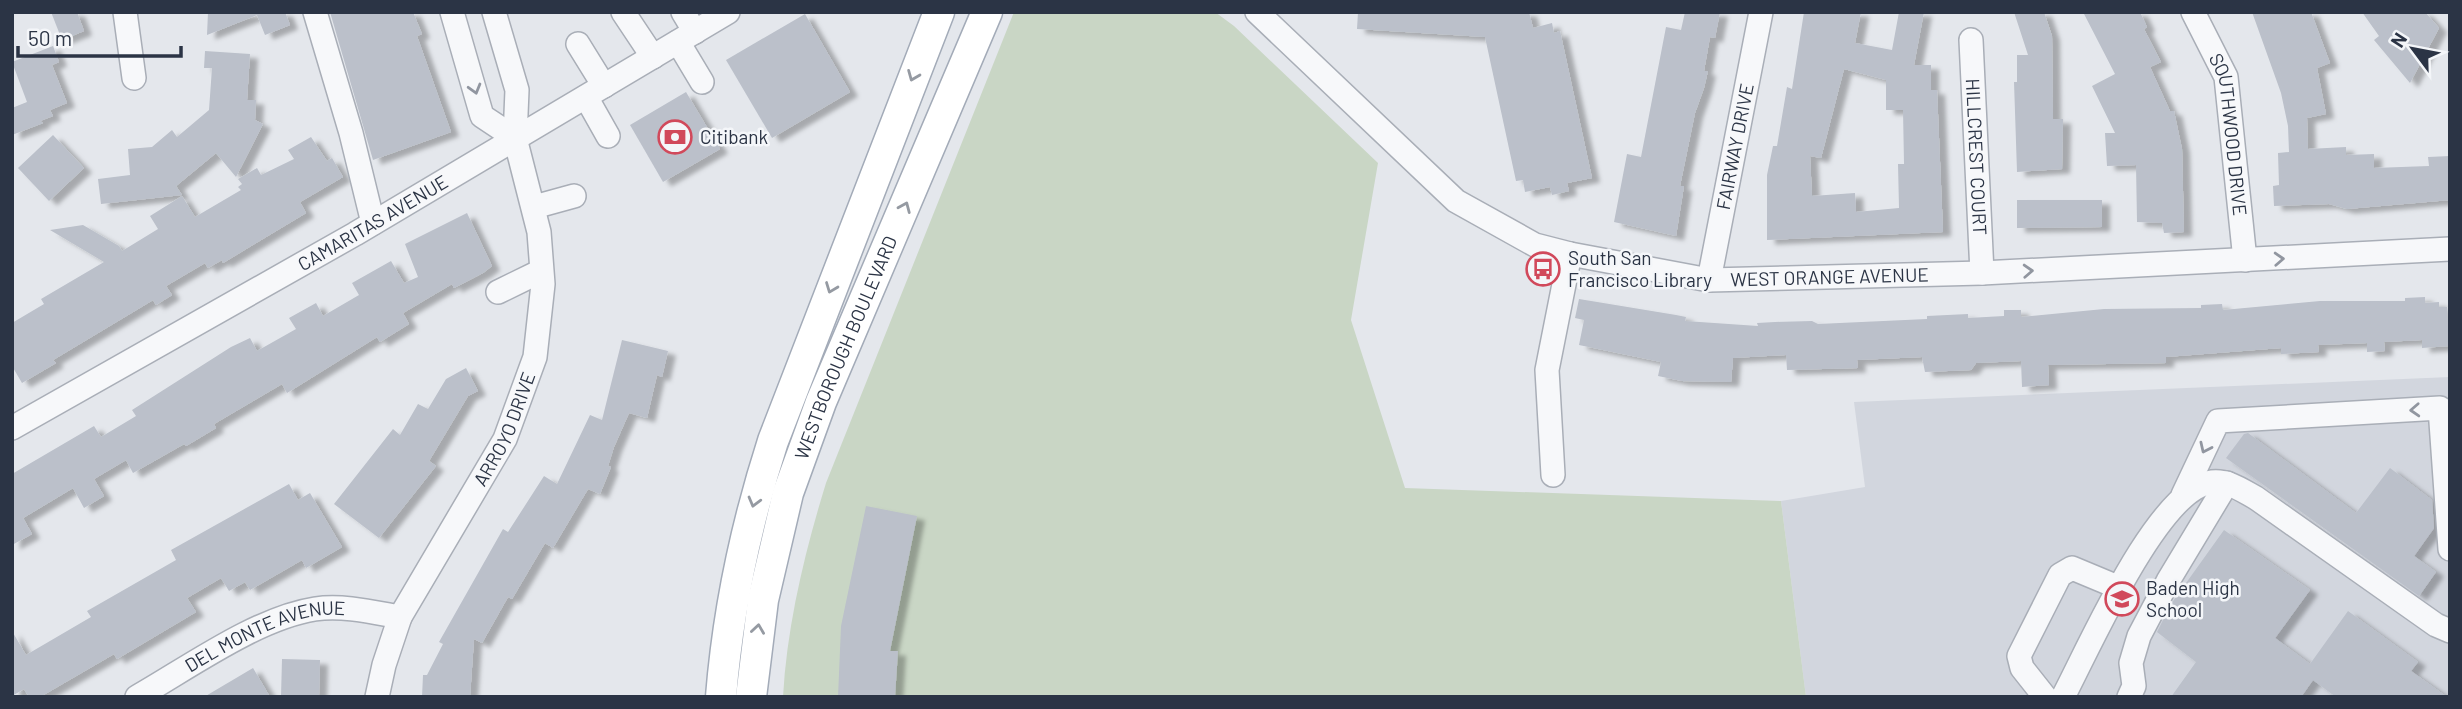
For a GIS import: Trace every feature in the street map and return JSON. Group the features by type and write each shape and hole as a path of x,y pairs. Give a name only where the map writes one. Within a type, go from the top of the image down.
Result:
{"main road":[{"name":"WESTBOROUGH BOULEVARD","path":"751,697 762,600 788,493 821,402 988,12"},
{"name":"WESTBOROUGH BOULEVARD","path":"721,697 733,594 756,492 930,21"}],"street":[{"path":"125,12 134,78"},
{"path":"315,12 351,133 373,223"},
{"path":"452,12 482,116 515,138"},
{"name":"ARROYO DRIVE","path":"377,697 384,665 400,617 505,439 535,357 541,271 534,207 515,138 517,90 494,12"},
{"path":"623,12 653,57"},
{"path":"683,12 686,37 702,82"},
{"name":"CAMARITAS AVENUE","path":"12,429 373,223 728,12"},
{"name":"WEST ORANGE AVENUE","path":"1257,12 1456,201 1535,245 1570,254 1709,280 1982,273 2450,249"},
{"name":"FAIRWAY DRIVE","path":"1709,280 1761,12"},
{"name":"SOUTHWOOD DRIVE","path":"2193,12 2227,76 2245,260"},
{"name":"HILLCREST COURT","path":"1971,40 1982,273"},
{"path":"578,44 608,136"},
{"path":"534,207 574,196"},
{"path":"1553,475 1547,370 1570,254"},
{"path":"498,292 541,271"},
{"path":"2063,697 2154,528 2183,495 2218,421 2440,408 2450,549"},
{"path":"2183,495 2210,481 2227,483 2256,498 2436,625 2450,631"},
{"path":"2129,697 2134,686 2131,663 2139,636 2168,581 2227,483"},
{"path":"2045,697 2022,668 2019,656 2060,576 2072,568 2120,588"},
{"name":"DEL MONTE AVENUE","path":"136,697 278,618 316,609 346,608 400,617"}],"shaded area":[{"name":"Baden High School","path":"2450,377 2450,697 1806,697 1781,501 1865,487 1854,402"}],"green space":[{"path":"1014,12 1215,12 1234,26 1378,163 1351,320 1405,488 1781,501 1806,697 783,697 788,643 798,588 826,483"}],"building":[{"path":"51,12 77,12 84,31 62,40"},
{"path":"208,12 285,12 290,25 265,35 257,15 207,35"},
{"path":"330,12 413,12 422,34 417,36 451,132 373,160"},
{"path":"1358,12 1529,12 1533,28 1552,23 1554,33 1560,31 1592,178 1567,183 1569,191 1552,195 1550,187 1525,192 1523,180 1516,181 1485,37 1357,29"},
{"path":"1685,12 1720,12 1715,38 1710,37 1704,71 1708,71 1695,113 1680,186 1684,186 1676,236 1614,222 1627,154 1641,157 1666,27 1681,30"},
{"path":"1804,12 1861,12 1855,43 1892,50 1899,12 1924,12 1914,65 1931,65 1931,90 1937,90 1943,232 1767,240 1767,175 1773,146 1777,146 1787,87 1792,89","holes":["1844,69 1886,80 1886,110 1903,110 1904,164 1898,164 1899,208 1856,212 1855,193 1812,196 1810,156 1821,158"]},
{"path":"2014,12 2044,12 2052,36 2053,119 2063,119 2062,169 2017,172 2014,82 2017,82 2017,55 2028,55"},
{"path":"2083,12 2140,12 2147,27 2144,29 2161,62 2150,67 2170,111 2174,111 2182,149 2184,232 2164,233 2162,223 2137,222 2136,165 2107,166 2105,133 2115,133 2092,86 2115,74"},
{"path":"2252,12 2311,12 2330,63 2317,68 2326,114 2307,118 2308,149 2346,147 2346,155 2374,154 2374,168 2429,166 2428,157 2450,156 2450,200 2347,209 2329,204 2274,206 2273,186 2279,185 2278,153 2289,152 2288,126 2281,93"},
{"path":"2362,12 2425,12 2439,28 2410,83 2374,40 2379,36"},
{"path":"805,14 850,92 772,138 726,60"},
{"path":"53,46 59,62 52,65 67,103 50,110 53,116 40,121 43,123 12,135 12,108 27,102 12,62"},
{"path":"205,51 250,54 247,100 256,100 255,120 263,124 236,177 216,153 176,186 182,195 101,204 98,179 130,175 128,149 152,147 172,130 177,137 209,110 212,68 204,68"},
{"name":"Citibank","path":"686,92 720,149 663,182 630,125"},
{"path":"53,135 84,168 49,201 18,168"},
{"path":"311,137 327,161 332,158 343,177 300,202 306,213 223,263 222,260 208,268 205,263 166,286 172,295 156,305 153,300 53,360 56,363 22,383 12,366 12,323 44,304 41,299 104,262 50,230 83,225 119,246 122,251 158,229 150,216 182,196 195,217 241,190 238,187 242,184 238,179 257,168 261,175 294,159 288,150"},
{"path":"2017,200 2102,200 2102,227 2017,228"},
{"path":"467,213 492,266 483,273 454,288 452,284 403,313 409,324 380,342 377,337 287,393 282,384 214,424 216,428 186,446 184,444 133,473 126,460 94,479 104,496 84,508 73,488 23,518 32,534 12,545 12,474 94,426 101,437 136,416 132,410 231,347 250,338 257,351 296,329 289,318 316,303 323,316 359,295 352,283 391,261 404,283 418,277 405,244"},
{"path":"2425,297 2425,303 2439,302 2439,307 2447,307 2449,346 2422,348 2422,340 2384,342 2385,351 2367,352 2367,343 2318,345 2319,352 2281,354 2281,348 2166,357 2166,363 2048,365 2049,385 2022,387 2021,361 1976,363 1971,370 1925,372 1922,357 1857,360 1858,368 1787,370 1786,355 1733,358 1731,382 1682,381 1658,376 1661,362 1579,345 1584,320 1575,318 1579,299 1686,317 1685,321 1758,326 1757,323 1812,321 1818,324 1927,319 1927,316 1968,314 1968,318 2004,316 2004,310 2021,310 2021,317 2104,309 2201,308 2201,305 2222,304 2223,310 2320,301 2405,301 2405,298"},
{"path":"622,340 668,351 662,377 657,375 647,418 629,413 614,447 608,466 611,467 600,494 588,489 553,548 545,543 512,599 508,597 482,643 474,639 470,697 422,697 423,675 427,675 443,644 439,642 503,529 508,532 544,476 557,484 590,415 602,420"},
{"path":"466,368 478,391 468,396 429,461 436,466 379,538 334,504 393,429 400,435 418,404 428,409 446,379"},
{"path":"2248,433 2356,513 2390,468 2432,500 2434,528 2414,556 2436,572 2419,596 2226,458 2244,434"},
{"path":"289,484 298,500 310,493 342,547 306,568 302,560 250,590 245,582 229,591 221,578 187,598 196,612 117,659 114,654 40,697 29,697 24,689 12,696 12,631 26,655 91,617 87,611 176,560 171,550"},
{"path":"866,506 917,516 890,651 898,651 895,697 838,697 841,626"},
{"path":"2224,530 2310,590 2275,638 2310,664 2348,611 2418,662 2411,671 2447,697 2336,697 2313,680 2301,697 2171,697 2196,662 2157,632 2171,604"},
{"path":"282,659 320,660 319,697 281,697"},
{"path":"253,668 270,697 204,697"}],"place":[{"name":"Citibank","path":"675,137"},
{"name":"South San Francisco Library","path":"1543,269"},
{"name":"Baden High School","path":"2122,599"}]}
